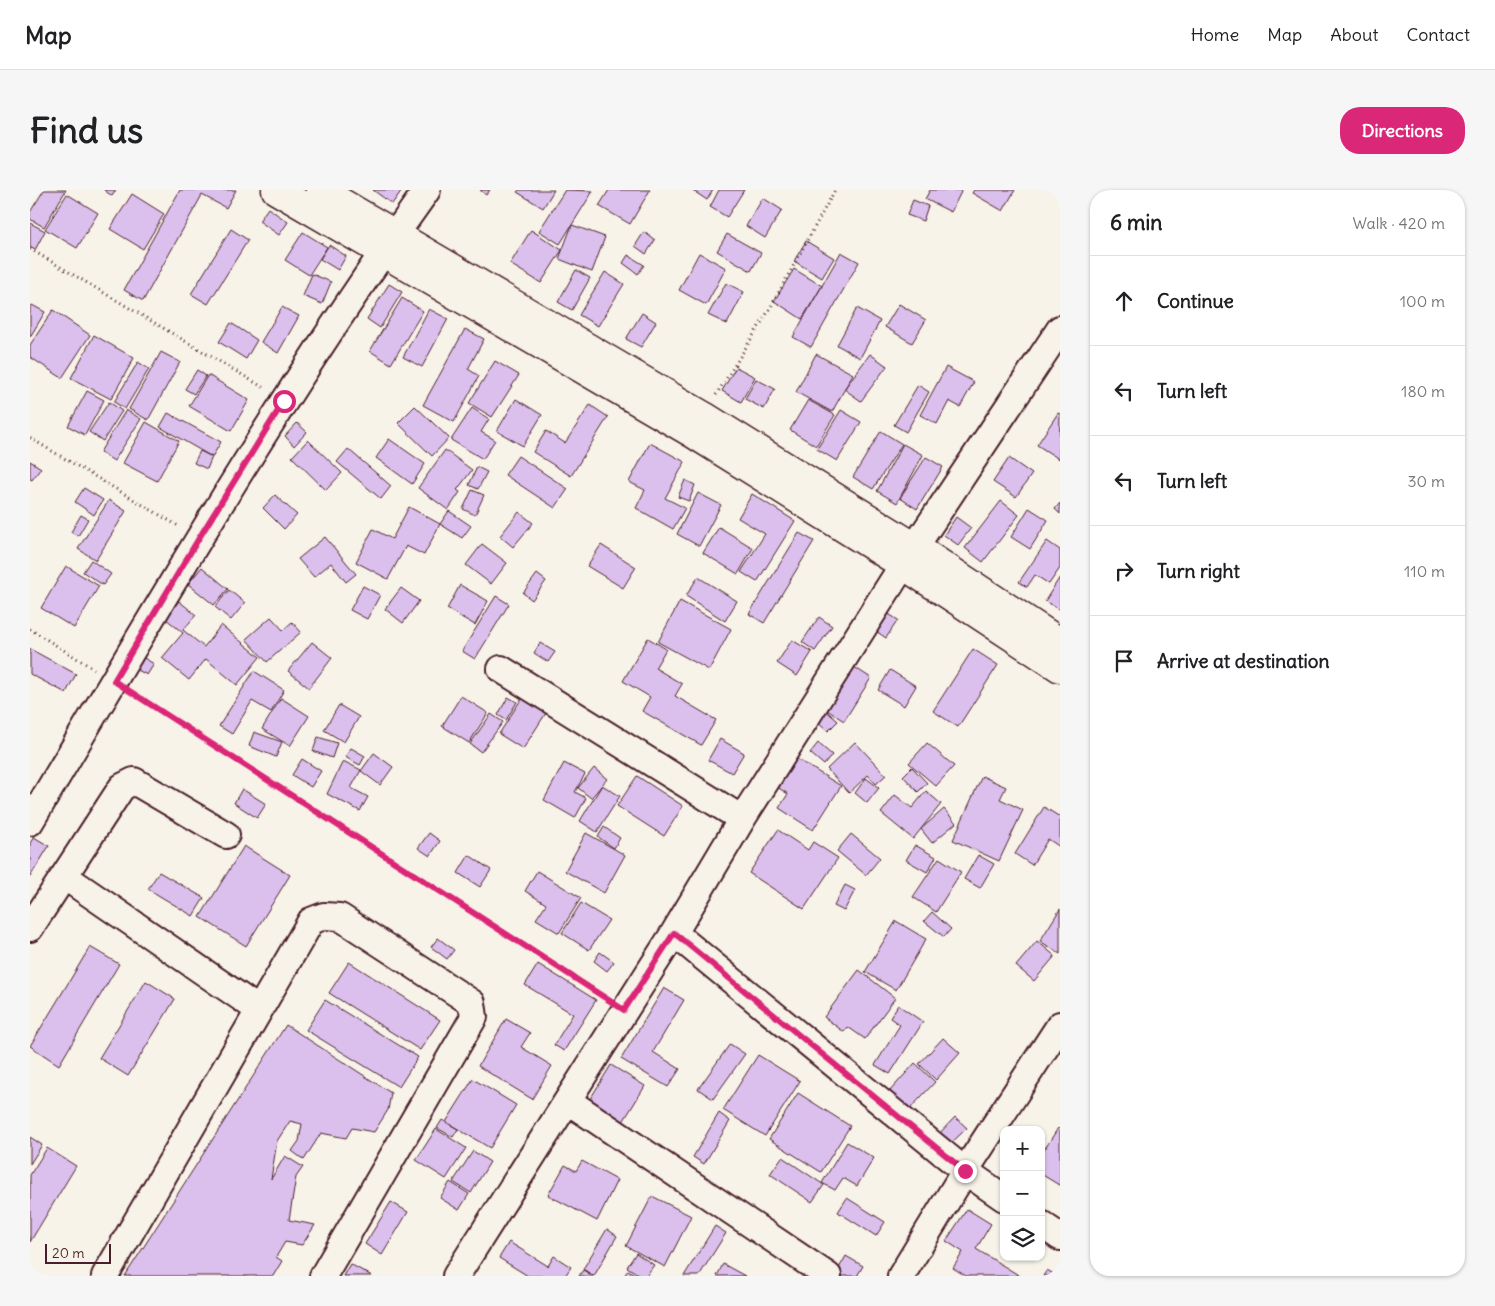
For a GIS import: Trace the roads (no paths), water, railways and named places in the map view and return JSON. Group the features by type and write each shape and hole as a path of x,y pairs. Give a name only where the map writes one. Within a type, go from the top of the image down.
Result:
{"main road":[{"path":"276,190 389,244 704,416 909,556 1060,668"},
{"path":"320,190 389,244 692,433 1060,642"}],"street":[{"path":"30,822 199,538 284,401 427,190"},
{"path":"456,1276 674,933 742,819 909,556 1060,329"},
{"path":"501,669 742,819"},
{"path":"30,928 122,787 134,781 226,835"},
{"path":"64,876 259,1010"},
{"path":"105,1276 311,921 324,916 340,917 472,1003 474,1017 323,1276"},
{"path":"674,933 965,1171 1000,1195"},
{"path":"901,1276 965,1171 1060,1025"},
{"path":"568,1101 828,1276"},
{"path":"1045,1227 1060,1237"}]}
